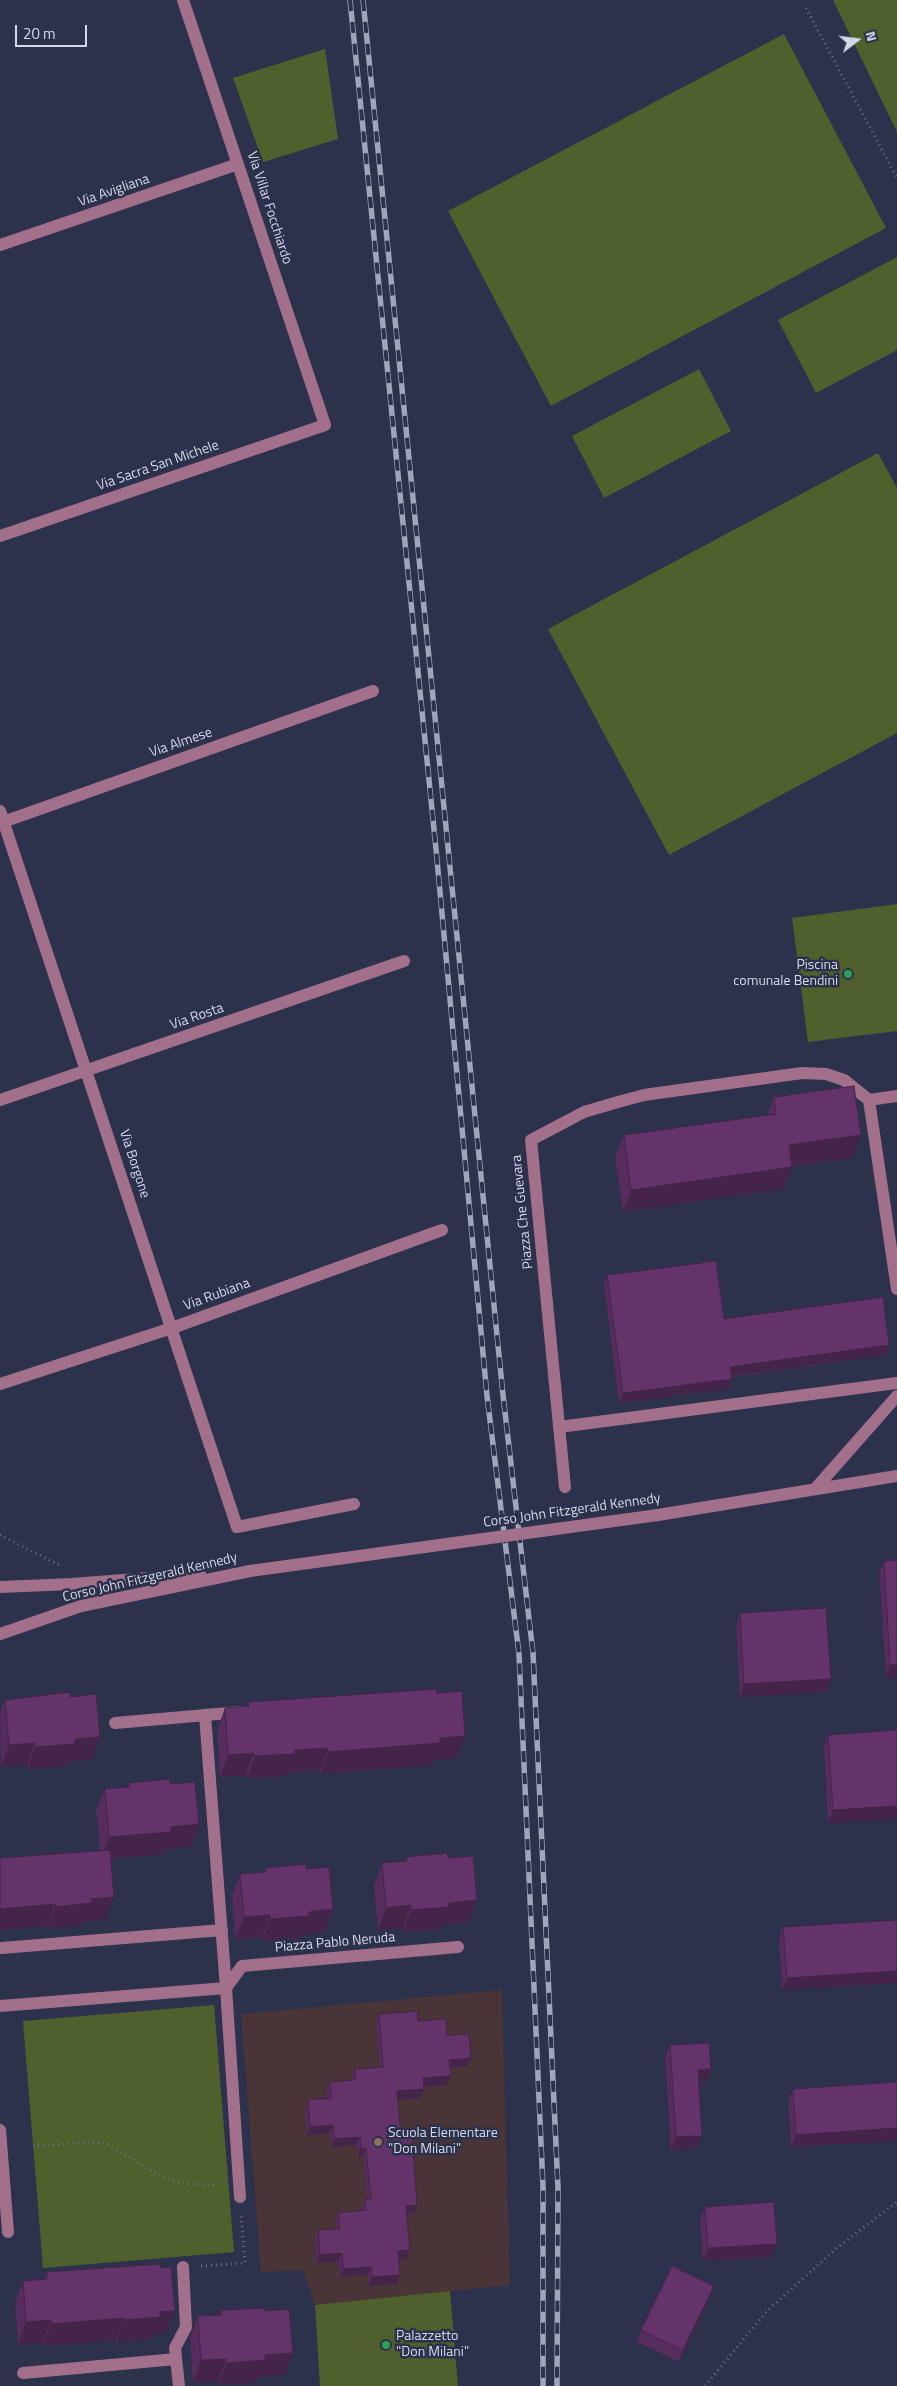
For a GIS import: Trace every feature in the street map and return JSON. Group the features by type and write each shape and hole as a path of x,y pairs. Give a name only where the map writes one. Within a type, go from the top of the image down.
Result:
{"street":[{"name":"Via Villar Focchiardo","path":"184,0 325,425"},
{"name":"Via Avigliana","path":"0,245 238,164"},
{"name":"Via Sacra San Michele","path":"0,536 325,425"},
{"name":"Via Almese","path":"1,819 373,691"},
{"name":"Via Borgone","path":"1,819 87,1071 237,1526 354,1504"},
{"name":"Via Rosta","path":"0,1100 404,961"},
{"name":"Piazza Che Guevara","path":"565,1487 531,1140 584,1112 644,1095 802,1073 826,1074 844,1080 869,1100"},
{"path":"897,1096 869,1100 897,1289"},
{"name":"Via Rubiana","path":"0,1384 172,1328 442,1230"},
{"path":"559,1427 897,1383"},
{"path":"814,1489 897,1396"},
{"name":"Corso John Fitzgerald Kennedy","path":"0,1587 93,1583 250,1571 658,1515 897,1476"},
{"name":"Corso John Fitzgerald Kennedy","path":"0,1634 81,1606 250,1571"},
{"path":"115,1723 254,1711"},
{"path":"205,1715 240,2197"},
{"path":"2,1948 222,1930"},
{"name":"Piazza Pablo Neruda","path":"226,1988 242,1966 458,1947"},
{"path":"0,2006 226,1988"},
{"path":"0,2130 8,2232"},
{"path":"179,2386 175,2348 186,2327 182,2267"},
{"path":"23,2373 176,2359"}],"path":[{"path":"806,8 897,178"},
{"path":"0,1535 93,1583"},
{"path":"33,2146 91,2142 107,2144 157,2174 179,2182 201,2185 239,2184"},
{"path":"182,2267 245,2263 240,2197"},
{"path":"705,2386 767,2311 837,2248 897,2202"}],"shaded area":[{"name":"Scuola Elementare \"Don Milani\"","path":"502,1990 510,2285 315,2305 303,2270 261,2272 241,2014"}],"green space":[{"path":"833,0 897,0 897,132"},
{"path":"784,34 886,228 551,406 448,211"},
{"path":"325,49 338,139 263,162 233,78"},
{"path":"897,257 897,350 816,393 778,320"},
{"path":"699,369 731,431 604,498 572,436"},
{"path":"878,453 897,488 897,733 669,855 548,629"},
{"name":"Piscina comunale Bendini","path":"897,904 897,1031 808,1042 792,918"},
{"path":"214,2005 234,2252 43,2268 23,2021"},
{"name":"Palazzetto \"Don Milani\"","path":"450,2291 458,2386 320,2386 315,2305"}],"building":[{"path":"854,1086 861,1135 789,1145 792,1167 631,1190 624,1135 776,1114 774,1097"},
{"path":"716,1261 724,1319 883,1297 889,1345 730,1367 732,1379 623,1393 607,1275"},
{"path":"897,1560 897,1665 890,1665 884,1561"},
{"path":"826,1608 831,1679 744,1684 740,1613"},
{"path":"437,1689 437,1693 462,1691 465,1736 440,1738 440,1743 328,1752 328,1748 295,1750 294,1754 255,1756 254,1753 228,1755 225,1708 249,1706 249,1702"},
{"path":"70,1692 70,1697 96,1694 100,1737 75,1739 75,1744 35,1747 35,1743 9,1745 5,1700"},
{"path":"897,1730 897,1806 833,1810 828,1735"},
{"path":"170,1779 170,1784 195,1782 199,1824 171,1827 171,1832 109,1837 105,1789 129,1787 129,1783"},
{"path":"110,1850 114,1897 91,1899 92,1903 55,1907 55,1904 0,1909 0,1858"},
{"path":"447,1853 448,1858 473,1856 477,1900 449,1903 449,1907 411,1910 411,1905 386,1908 382,1863 407,1861 407,1857"},
{"path":"306,1864 306,1869 329,1867 333,1909 309,1912 309,1916 270,1919 270,1915 244,1917 240,1874 266,1872 266,1868"},
{"path":"897,1920 897,1971 787,1978 783,1927"},
{"path":"418,2011 418,2021 446,2019 447,2035 469,2034 471,2058 449,2060 451,2076 423,2078 424,2089 397,2091 401,2137 412,2136 417,2205 406,2206 410,2250 398,2251 400,2275 372,2277 371,2267 343,2269 342,2253 320,2255 318,2230 340,2229 338,2213 366,2210 365,2199 371,2199 366,2148 361,2148 360,2137 334,2139 333,2125 310,2127 308,2100 331,2098 330,2082 355,2080 355,2069 383,2067 379,2014"},
{"path":"709,2043 711,2069 698,2070 702,2136 676,2137 670,2045"},
{"path":"897,2082 897,2128 796,2135 793,2089"},
{"path":"774,2202 777,2244 708,2248 705,2207"},
{"path":"160,2264 160,2268 171,2267 175,2311 160,2312 160,2317 124,2320 124,2318 51,2324 51,2320 26,2322 23,2281 47,2279 47,2272"},
{"path":"672,2266 714,2286 683,2350 641,2330"},
{"path":"264,2308 264,2311 289,2309 293,2353 265,2355 265,2360 226,2363 226,2359 201,2360 198,2316 222,2315 221,2310"}],"railway":[{"path":"350,0 436,849 487,1396 519,1654 543,2187 543,2386"},
{"path":"363,0 503,1395 533,1653 558,2188 557,2386"}],"place":[{"name":"Piscina comunale Bendini","path":"848,974"},
{"name":"Scuola Elementare \"Don Milani\"","path":"378,2142"},
{"name":"Palazzetto \"Don Milani\"","path":"386,2345"}]}
